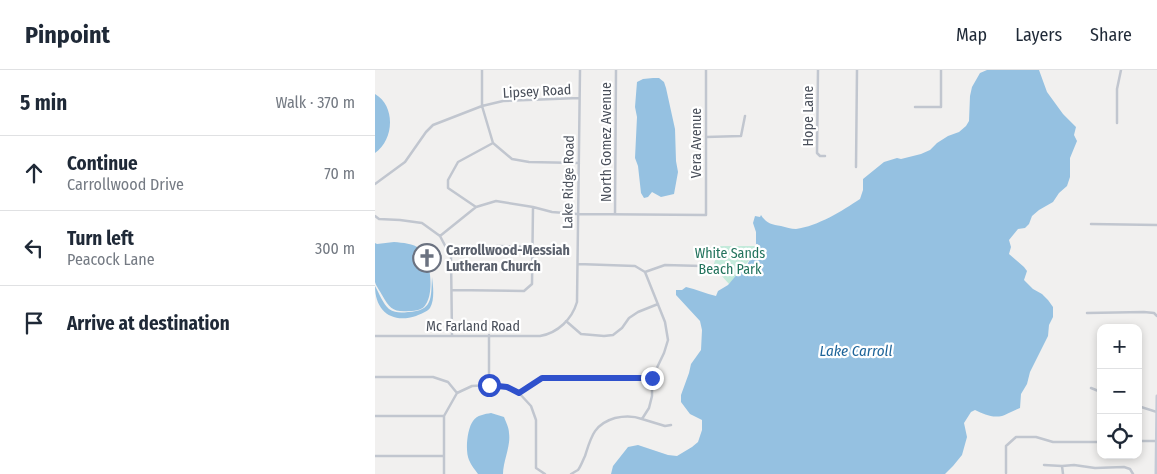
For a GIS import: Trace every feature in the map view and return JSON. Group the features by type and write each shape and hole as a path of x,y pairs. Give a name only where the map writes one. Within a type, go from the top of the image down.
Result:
{"main road":[{"path":"1156,474 1157,396"}],"street":[{"path":"482,70 482,106 493,143 512,159 529,162 579,163"},
{"name":"Lake Ridge Road","path":"566,321 574,312 577,302 580,70"},
{"name":"North Gomez Avenue","path":"615,214 616,70"},
{"name":"Vera Avenue","path":"615,214 706,215 706,70"},
{"name":"Hope Lane","path":"818,70 817,153 820,156 825,156"},
{"path":"856,167 857,70"},
{"path":"915,107 941,107 941,70"},
{"path":"1117,123 1117,89 1121,70"},
{"name":"Lipsey Road","path":"375,184 405,162 433,124 482,106 503,101 579,98"},
{"path":"706,137 741,136 745,116"},
{"path":"476,207 448,188 448,180 458,162 493,143"},
{"path":"440,236 476,207 496,201 552,212 615,214"},
{"path":"452,290 525,291 532,284 533,207"},
{"path":"375,216 379,219 422,223 440,236 451,258 452,335"},
{"path":"1091,224 1157,224"},
{"path":"497,246 532,247"},
{"path":"577,264 635,266 645,272 665,322 668,340 652,378 652,396 649,408 643,419"},
{"path":"645,272 665,265 703,266 709,268"},
{"path":"566,321 581,334 604,336 613,334 622,328 630,317 638,312 658,304"},
{"path":"1087,313 1144,312 1154,313 1157,316"},
{"name":"Mc Farland Road","path":"375,336 540,336 549,335 566,321"},
{"path":"489,335 489,385"},
{"path":"375,377 433,377 448,382 457,394"},
{"path":"519,393 542,378 652,378"},
{"path":"444,474 444,416 457,394 472,386 489,385 507,387 519,393 531,406 536,420 536,468 545,474"},
{"path":"1091,388 1097,390"},
{"path":"1142,407 1157,412"},
{"path":"375,416 444,416"},
{"path":"571,474 579,469 592,435 598,427 609,420 621,416 639,417 665,426 671,425"},
{"path":"1006,473 1006,446 1016,437 1036,437 1053,442 1097,442"},
{"path":"1142,441 1157,441"},
{"path":"375,456 444,456"},
{"path":"1044,465 1074,465 1095,468 1125,467 1130,469 1133,474"},
{"path":"1062,466 1063,474"}],"green space":[{"name":"White Sands Beach Park","path":"720,246 757,246 746,265 729,284 713,266"}],"water":[{"name":"Lake Carroll","path":"987,70 1039,70 1047,92 1063,114 1076,127 1074,135 1077,141 1070,158 1070,177 1067,186 1053,202 1032,216 1029,224 1025,228 1018,229 1009,240 1011,247 1009,254 1027,271 1024,280 1033,289 1042,294 1053,307 1053,317 1049,325 1048,336 1021,394 1020,408 998,416 988,415 975,410 971,412 964,423 967,437 962,455 945,474 611,474 613,466 628,447 638,445 677,456 698,442 702,430 702,420 690,414 681,402 681,395 691,364 701,350 702,330 700,321 676,295 676,290 682,290 686,287 716,296 718,291 728,285 747,265 757,247 753,223 755,216 760,217 761,215 769,223 794,229 821,221 860,199 863,190 863,179 884,162 921,154 930,150 948,136 959,132 969,121 972,87 980,73"},
{"path":"659,78 664,82 666,88 675,129 678,172 674,194 661,197 652,192 648,197 644,198 641,193 638,166 635,158 637,82 643,79"},
{"path":"375,94 387,106 390,123 386,140 375,153"},
{"path":"394,242 417,247 427,260 431,284 430,292 426,304 419,310 404,311 393,309 387,304 375,282 375,243"},
{"path":"432,277 433,301 430,308 423,313 407,318 392,317 382,309 378,302 375,286 385,304 391,310 403,313 422,309 431,297"},
{"path":"491,413 504,417 509,429 509,443 503,474 478,474 468,456 468,434 471,425 477,417"}],"place":[{"name":"Carrollwood-Messiah Lutheran Church","path":"427,258"}],"route":[{"path":"489,385 507,387 519,393 542,378 652,378"}]}
